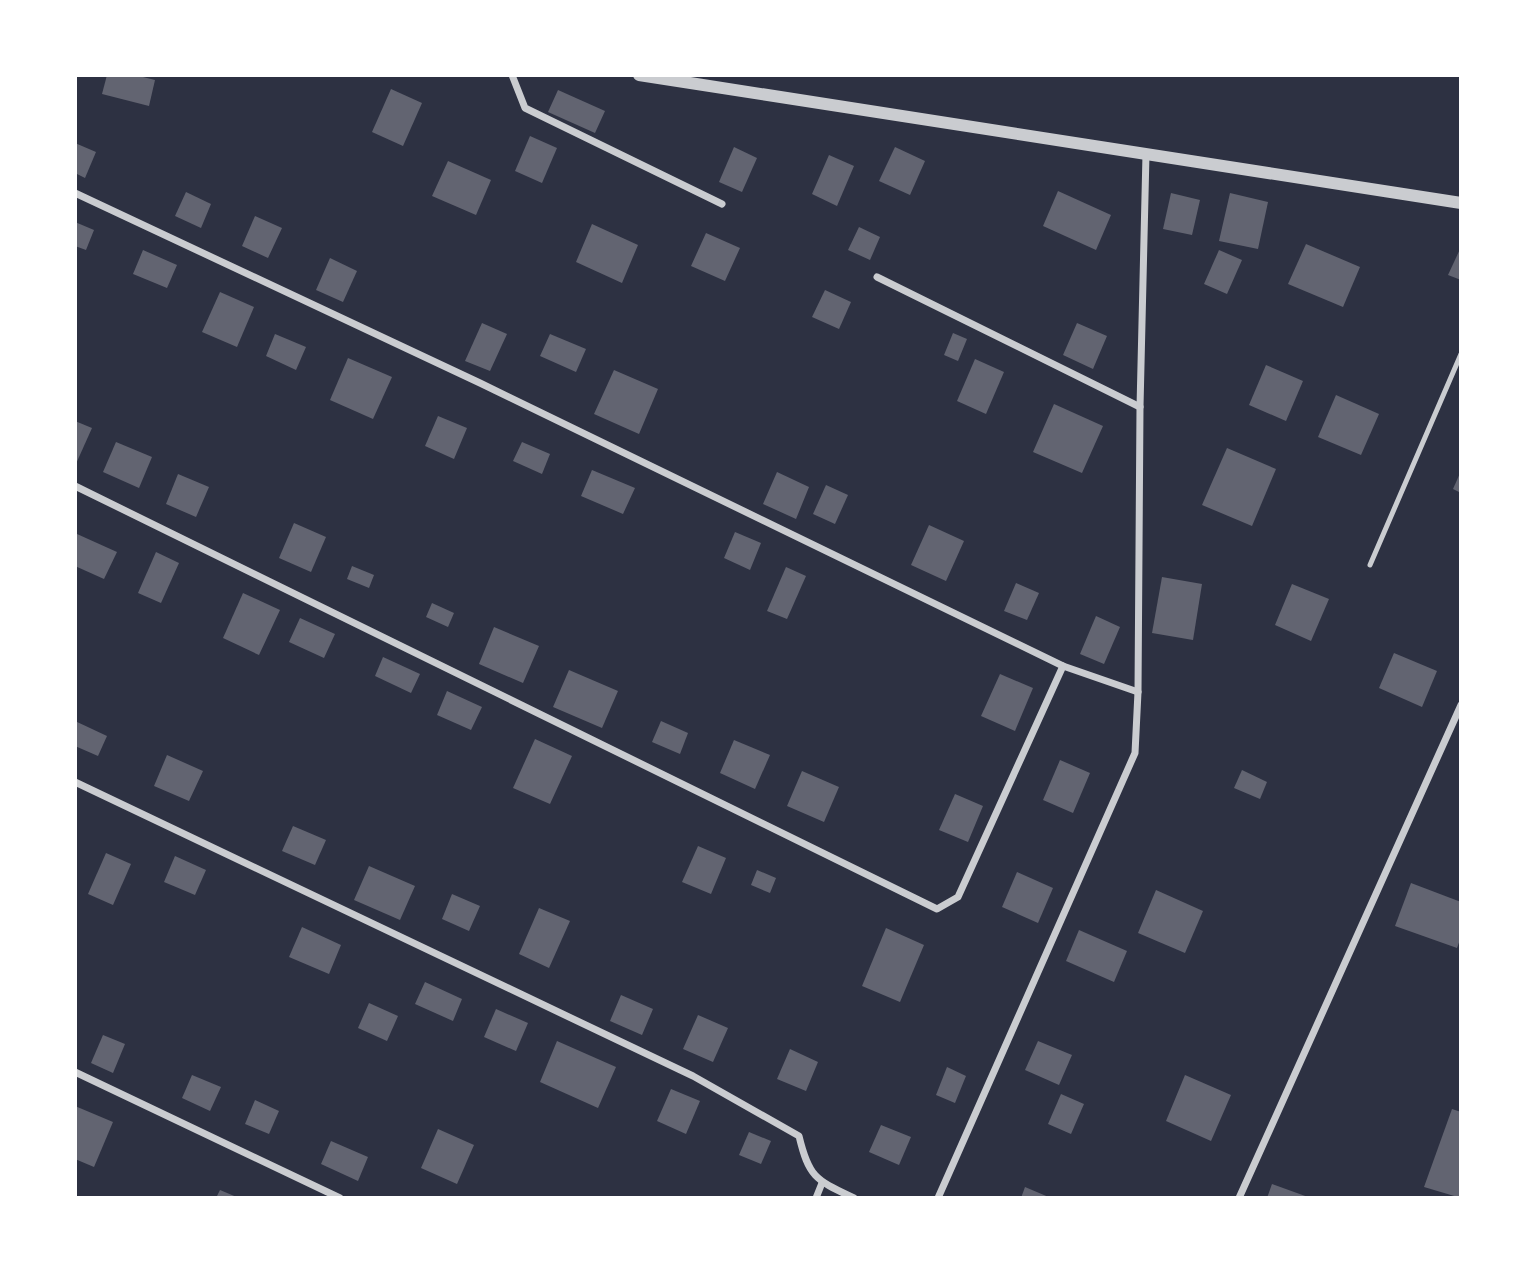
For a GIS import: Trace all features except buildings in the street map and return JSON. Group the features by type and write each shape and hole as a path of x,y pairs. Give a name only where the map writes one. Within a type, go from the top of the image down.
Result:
{"street":[{"path":"512,75 525,108 722,204"},
{"path":"639,75 1461,203"},
{"path":"938,1198 1135,753 1146,154"},
{"path":"75,193 480,383 1063,666 1138,692"},
{"path":"877,277 1140,407"},
{"path":"75,486 937,909 958,897 1063,666"},
{"path":"1239,1198 1461,705"},
{"path":"75,782 693,1076 799,1136 806,1166 822,1183 854,1198"},
{"path":"75,1072 340,1198"},
{"path":"816,1198 822,1183"}],"lane":[{"path":"1370,565 1461,354"}]}
